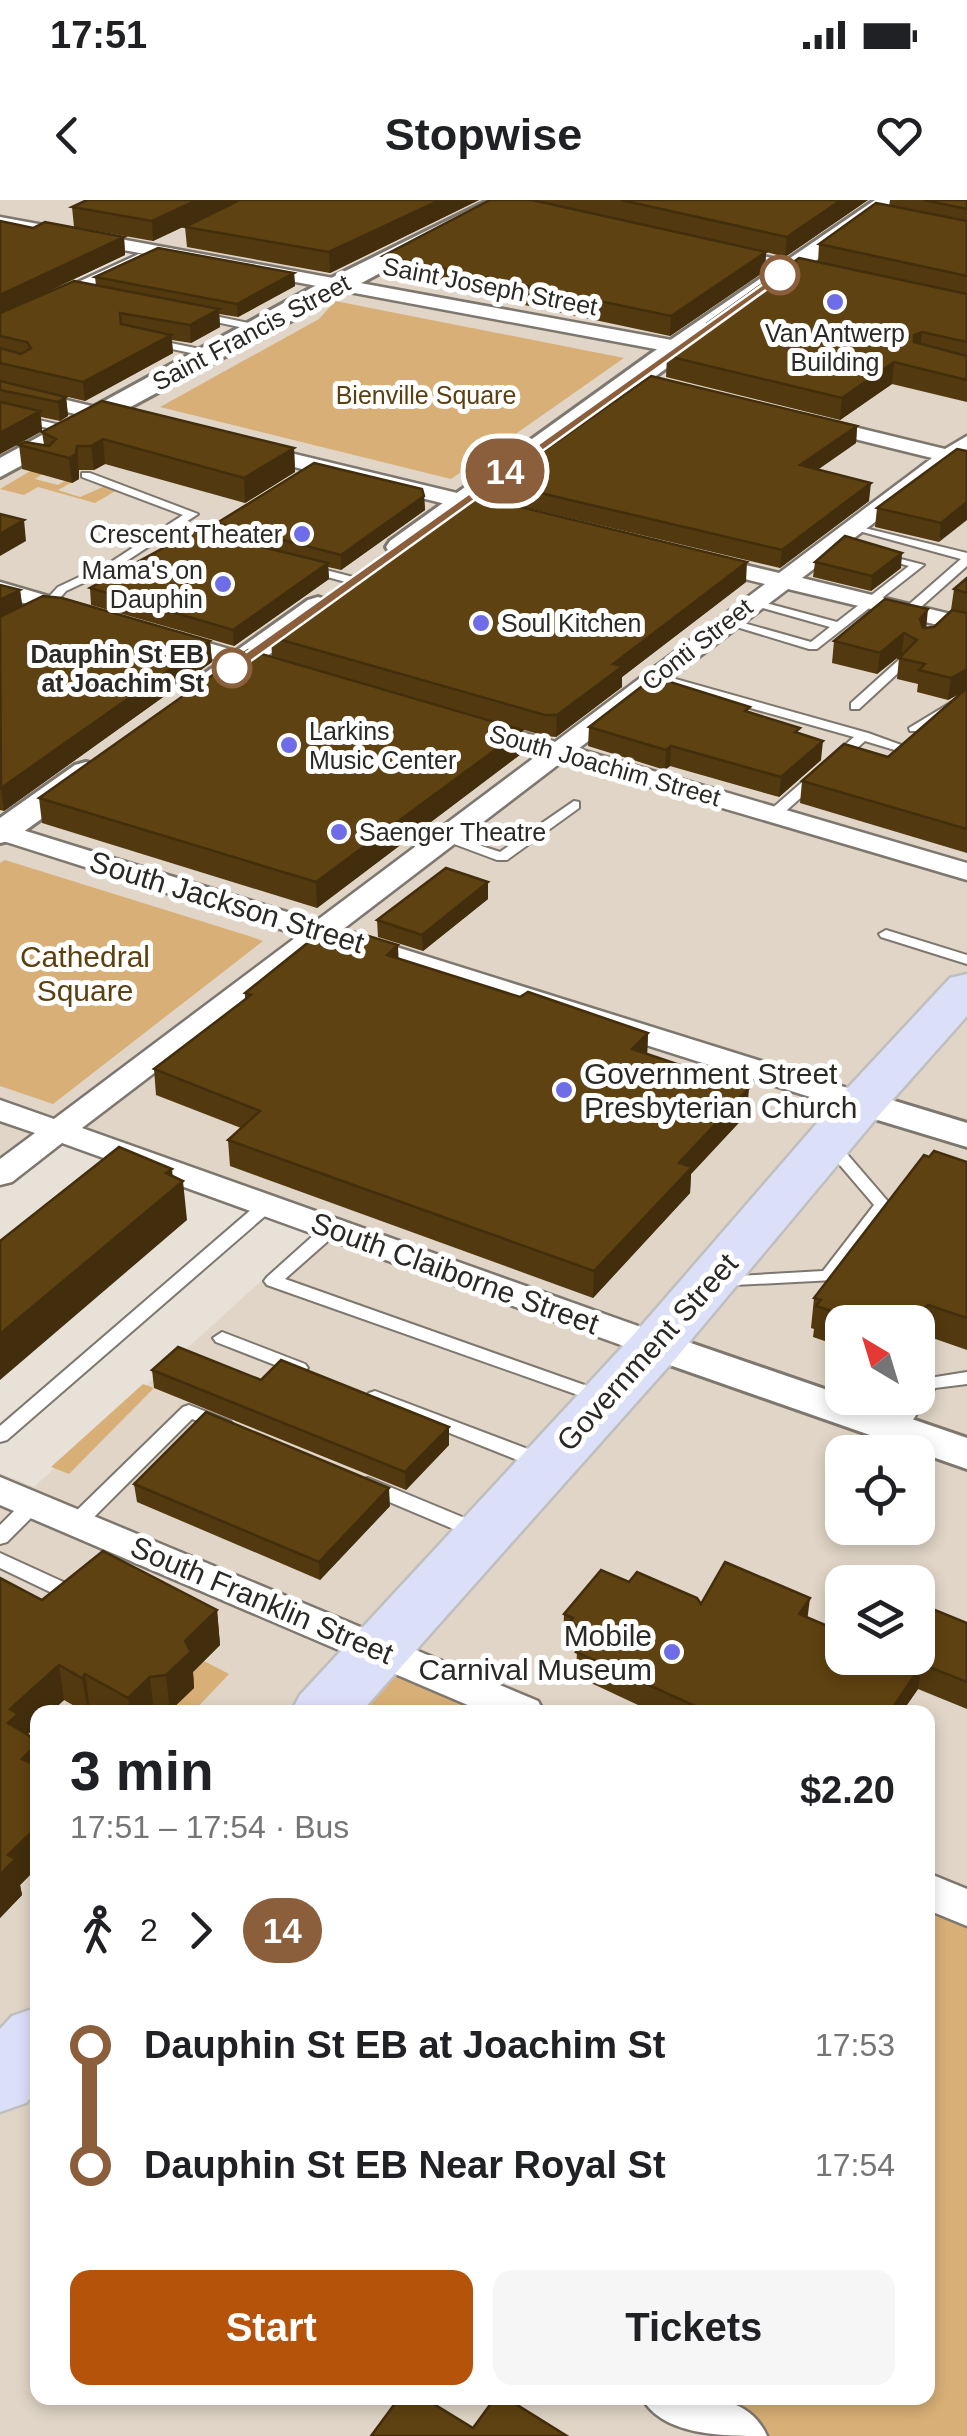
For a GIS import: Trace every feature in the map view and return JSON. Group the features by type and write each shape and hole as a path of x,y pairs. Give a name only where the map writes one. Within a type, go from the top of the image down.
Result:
{"main road":[{"name":"Government Street","path":"329,1705 656,1345 862,1103 967,988"}],"street":[{"path":"498,201 530,209"},
{"name":"Saint Francis Street","path":"19,463 99,413 498,201"},
{"path":"186,701 463,501 644,382 676,346 883,210"},
{"name":"Saint Joseph Street","path":"0,222 676,346"},
{"path":"0,325 188,236"},
{"path":"706,248 839,278"},
{"path":"0,390 160,428"},
{"path":"787,417 960,453"},
{"path":"234,446 518,515"},
{"name":"Conti Street","path":"0,1175 324,932 750,603 960,453"},
{"path":"668,553 909,611 951,626"},
{"path":"0,589 42,607 94,616"},
{"path":"150,633 298,676"},
{"name":"South Joachim Street","path":"446,719 967,872"},
{"path":"1,832 109,756"},
{"name":"South Jackson Street","path":"1,832 967,1136"},
{"name":"South Claiborne Street","path":"0,1110 967,1454"},
{"name":"South Franklin Street","path":"16,1497 77,1522 128,1552 378,1648 507,1705"},
{"path":"935,1894 967,1908"},
{"path":"681,2405 741,2436"}],"lane":[{"path":"71,292 102,298"},
{"path":"179,312 258,328"},
{"path":"142,340 210,354"},
{"path":"0,414 69,430"},
{"path":"295,481 320,466"},
{"path":"42,607 90,585 93,576 192,514 86,475"},
{"path":"844,537 967,559"},
{"path":"726,622 813,646 918,565 866,550"},
{"path":"909,611 967,559"},
{"path":"294,565 354,580"},
{"path":"750,603 839,626"},
{"path":"856,706 906,661"},
{"path":"654,677 908,750"},
{"path":"915,728 956,707 967,696"},
{"path":"774,814 863,736"},
{"path":"445,838 502,857 574,805"},
{"path":"886,934 967,960"},
{"path":"710,1282 828,1276 883,1205 829,1142"},
{"path":"0,1436 266,1206"},
{"path":"331,1229 273,1281 606,1399"},
{"path":"222,1338 312,1373"},
{"path":"896,1430 929,1384 967,1378"},
{"path":"348,1387 547,1464"},
{"path":"77,1522 189,1411 244,1434"},
{"path":"354,1480 482,1533"},
{"path":"0,1537 16,1497"},
{"path":"0,1560 78,1597 90,1586"}],"shaded area":[{"path":"0,200 967,200 967,2436 0,2436 0,1473 34,1487 312,1235 57,1144 0,1188 0,320 139,254 0,228"}],"green space":[{"name":"Bienville Square","path":"335,301 624,358 451,479 160,407 319,319"},
{"path":"32,470 47,471 35,479 58,485 70,478 76,480 58,490 80,497 103,487 117,490 95,503 38,487 24,495 0,489"},
{"name":"Cathedral Square","path":"5,860 263,941 53,1104 0,1086 0,863"},
{"path":"143,1384 154,1388 69,1474 51,1467"},
{"path":"378,1649 507,1705 329,1705"},
{"path":"204,1661 229,1674 200,1705 173,1705 189,1676"},
{"path":"935,1894 967,1908 967,2436 741,2436 681,2405 935,2405"}],"building":[{"path":"87,200 197,200 152,221 72,207"},
{"path":"240,200 440,200 329,252 185,227"},
{"path":"490,200 532,200 766,252 671,316 383,256"},
{"path":"621,200 841,200 787,237"},
{"path":"924,200 967,200 967,209"},
{"path":"876,203 967,221 967,276 819,244"},
{"path":"0,221 33,228 45,222 124,237 0,295"},
{"path":"158,248 294,273 237,304 95,277"},
{"path":"799,258 967,294 967,342 922,332 914,335 914,342 967,356 967,380 894,362 842,398 667,356 718,323 709,322","holes":["891,330 909,337 900,343 883,340 883,333"]},
{"path":"74,281 219,309 190,325 120,313 121,324 171,335 83,382 0,363 0,348 21,354 31,348 27,342 0,336 0,313"},
{"path":"651,376 857,426 800,465 871,483 782,550 498,483"},
{"path":"0,381 66,397 58,402 0,390"},
{"path":"102,401 294,448 244,478 103,439 91,446 77,446 76,454 69,458 19,445 25,442 49,446 56,439 42,432"},
{"path":"0,402 40,411 0,433"},
{"path":"957,449 967,451 967,502 941,523 877,508"},
{"path":"314,463 422,489 424,496 341,555 217,523"},
{"path":"475,496 747,562 613,664 623,666 557,715 545,715 271,637 435,520"},
{"path":"0,514 24,520 0,534"},
{"path":"200,528 205,533 328,563 233,630 90,588"},
{"path":"845,536 902,553 872,576 815,562"},
{"path":"967,578 967,593 954,589"},
{"path":"0,585 20,590 0,600"},
{"path":"43,596 62,598 210,641 1,788 0,617"},
{"path":"885,599 928,609 920,619 923,628 934,627 952,610 967,613 967,669 951,678 919,670 925,664 899,658 917,640 904,633 880,653 834,641"},
{"path":"248,650 522,730 316,882 39,798"},
{"path":"654,677 750,707 745,711 800,728 795,732 823,741 781,777 589,727"},
{"path":"967,688 967,829 802,781 844,744 888,757"},
{"path":"446,868 488,882 422,935 377,920"},
{"path":"352,931 398,945 387,955 520,997 528,992 648,1033 632,1049 749,1088 679,1163 692,1167 594,1271 228,1140 260,1111 154,1069 251,995 245,993 320,933 341,940"},
{"path":"119,1147 172,1169 166,1173 183,1181 0,1334 0,1241"},
{"path":"934,1151 967,1162 967,1318 935,1305 825,1305 825,1309 816,1306 821,1300 814,1298 924,1155 929,1157"},
{"path":"178,1347 261,1380 281,1360 449,1427 405,1472 152,1370"},
{"path":"206,1412 389,1488 319,1562 134,1484"},
{"path":"103,1551 217,1610 185,1641 191,1652 166,1675 150,1677 128,1698 85,1674 82,1678 59,1665 10,1709 18,1714 8,1723 30,1736 30,1751 22,1759 30,1763 30,1834 8,1855 15,1859 0,1875 0,1578 42,1600"},
{"path":"725,1562 810,1598 799,1614 825,1625 825,1675 915,1675 895,1705 693,1705 576,1652 592,1633 570,1622 573,1618 564,1614 601,1570 629,1582 637,1572 697,1598 701,1604"},
{"path":"935,1610 967,1623 967,1682 935,1669"},
{"path":"394,2405 435,2405 473,2428 490,2405 517,2405 567,2436 371,2436"}],"bus line":[{"name":"14","path":"232,668 780,275"}],"place":[{"name":"Van Antwerp Building","path":"835,302"},
{"name":"Crescent Theater","path":"302,534"},
{"name":"Mama's on Dauphin","path":"223,584"},
{"name":"Soul Kitchen","path":"481,623"},
{"name":"Dauphin St EB at Joachim St","path":"232,668"},
{"name":"Larkins Music Center","path":"289,745"},
{"name":"Saenger Theatre","path":"339,832"},
{"name":"Government Street Presbyterian Church","path":"564,1090"},
{"name":"Mobile Carnival Museum","path":"672,1652"}]}
